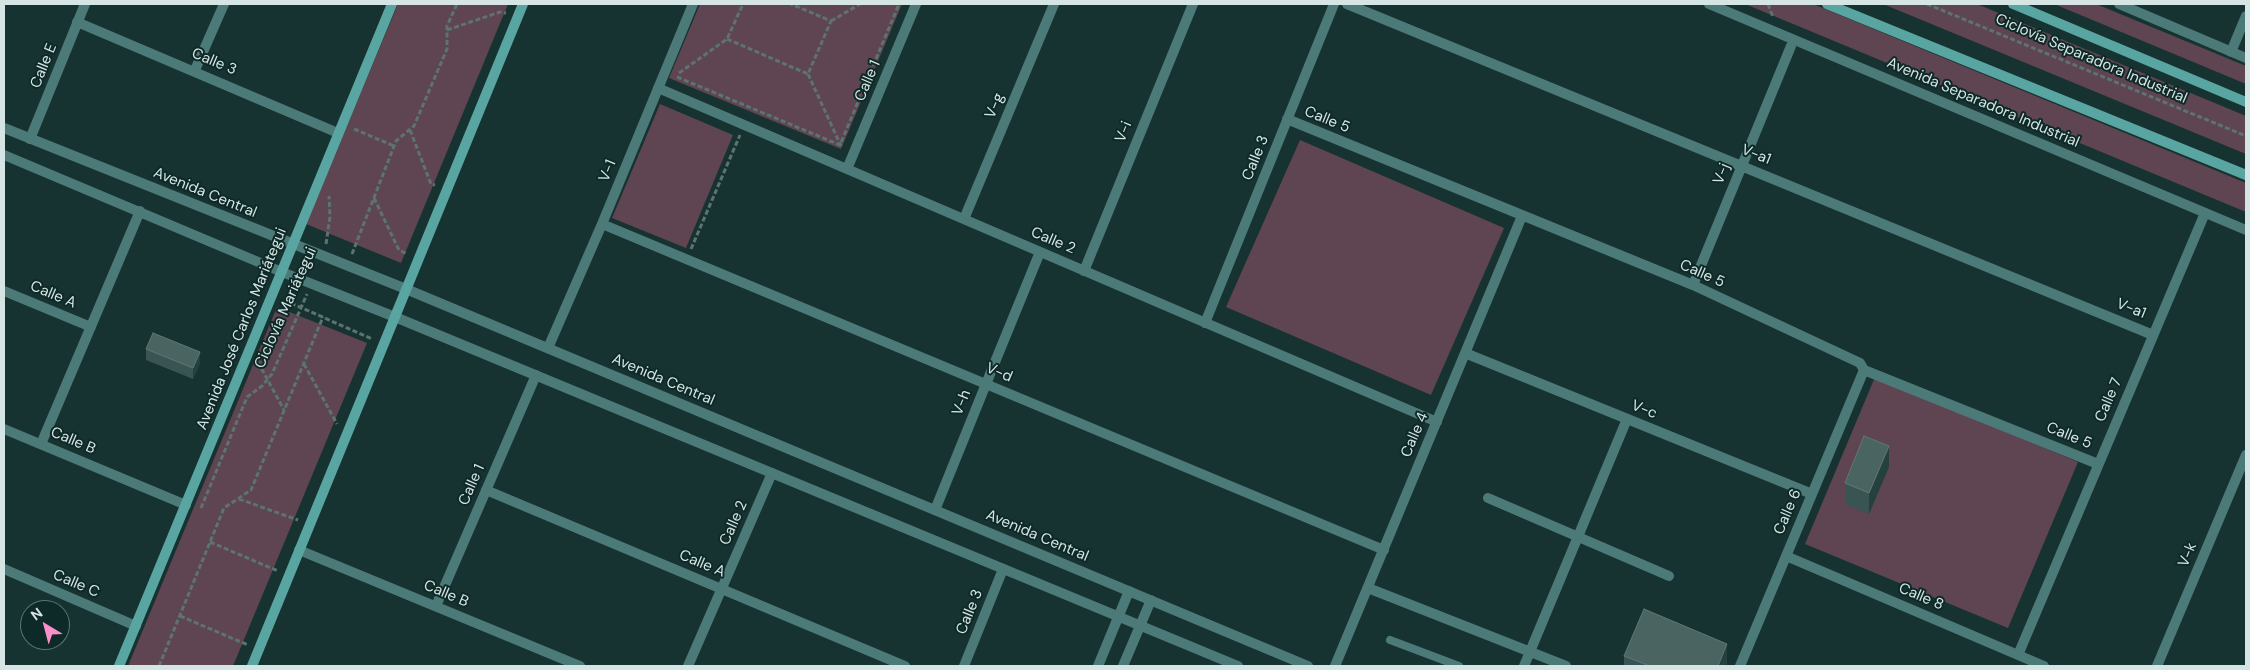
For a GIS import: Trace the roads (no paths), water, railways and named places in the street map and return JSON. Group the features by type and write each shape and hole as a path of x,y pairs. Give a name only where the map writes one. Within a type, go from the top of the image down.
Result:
{"main road":[{"name":"Avenida José Carlos Mariátegui","path":"119,666 392,4"},
{"path":"252,666 523,4"},
{"path":"1828,4 2246,175"},
{"path":"2013,4 2246,102"}],"street":[{"name":"Calle E","path":"30,138 85,4"},
{"path":"195,70 224,4"},
{"name":"V-1","path":"548,348 602,224 693,4"},
{"name":"Calle 1","path":"847,169 916,4"},
{"name":"V-g","path":"964,219 1054,4"},
{"name":"V-i","path":"1084,271 1193,4"},
{"name":"Calle 3","path":"1205,323 1334,4"},
{"name":"V-a1","path":"1347,4 2153,335"},
{"name":"Avenida Separadora Industrial","path":"1709,4 2246,230"},
{"path":"2122,4 2246,58"},
{"path":"2232,52 2246,16"},
{"name":"Calle 3","path":"78,22 340,128"},
{"name":"V-j","path":"1693,285 1791,46"},
{"name":"Calle 2","path":"658,88 1437,422"},
{"name":"Calle 5","path":"1287,120 1693,285 1860,363 1864,370 2098,464"},
{"name":"Avenida Central","path":"4,128 406,289 1308,666"},
{"path":"4,155 282,272 1238,666"},
{"path":"41,444 140,212"},
{"name":"Calle 7","path":"2018,655 2205,213"},
{"name":"Calle 4","path":"1336,666 1522,216"},
{"name":"V-d","path":"602,224 1384,550"},
{"name":"V-h","path":"935,510 1040,252"},
{"name":"Calle A","path":"4,290 91,327"},
{"name":"V-c","path":"1465,353 1812,494"},
{"name":"Calle 6","path":"1740,666 1864,370"},
{"name":"Calle 1","path":"436,606 536,376"},
{"path":"1524,666 1627,419"},
{"name":"Calle B","path":"4,429 186,505"},
{"name":"V-k","path":"2157,666 2246,455"},
{"name":"Calle 2","path":"688,666 772,473"},
{"name":"Calle A","path":"486,490 905,666"},
{"path":"1488,498 1669,576"},
{"name":"Calle B","path":"299,550 436,606 563,663 580,666"},
{"name":"Calle 8","path":"1786,556 2044,666"},
{"name":"Calle C","path":"4,569 136,626"},
{"name":"Calle 3","path":"964,666 1003,569"},
{"path":"1368,588 1566,666"},
{"path":"1098,666 1129,591"},
{"path":"1123,666 1150,600"}],"lane":[{"path":"1390,640 1459,666"}]}
